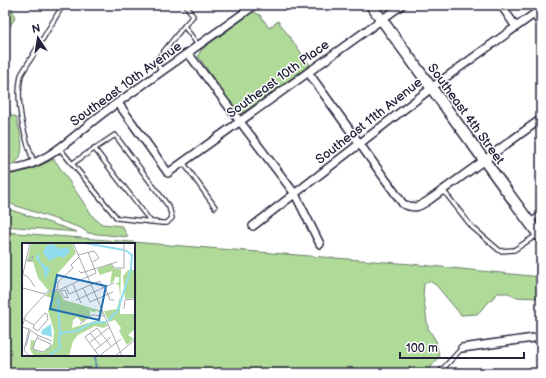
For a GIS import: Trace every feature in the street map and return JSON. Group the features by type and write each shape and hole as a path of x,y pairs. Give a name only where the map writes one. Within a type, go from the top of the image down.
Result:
{"street":[{"name":"Southeast 10th Avenue","path":"5,170 34,163 60,149 118,103 254,5"},
{"name":"Southeast 4th Street","path":"371,5 540,236"},
{"name":"Southeast 10th Place","path":"118,103 168,173 402,5"},
{"path":"501,5 516,27"},
{"name":"Southeast 11th Avenue","path":"253,226 432,88 541,10"},
{"path":"534,14 541,24"},
{"path":"188,53 295,194 320,244"},
{"path":"308,72 403,204 412,208 418,207 443,190 541,119"},
{"path":"462,348 541,338"}],"lane":[{"path":"34,163 25,139 20,112 18,86 21,75 63,5"},
{"path":"162,72 156,61 193,16 186,5"},
{"path":"184,26 198,46"},
{"path":"60,149 73,163 114,216 120,219 151,222 167,222 172,218 171,210 118,137 115,135 111,136 73,163"},
{"path":"94,148 151,222"},
{"path":"183,162 215,207"},
{"path":"443,190 472,227 500,251 514,250 540,236"},
{"path":"529,222 541,214"},
{"path":"438,373 462,348"}],"green space":[{"path":"5,5 11,5 15,18 5,35"},
{"path":"253,12 260,15 269,28 278,21 310,65 241,114 235,110 198,56 201,50"},
{"path":"5,87 11,116 16,116 22,146 19,160 5,167"},
{"path":"54,159 94,218 102,224 122,226 128,237 88,233 81,228 5,202 5,174 35,168"},
{"path":"5,208 77,232 5,226"},
{"path":"5,232 411,264 541,277 541,298 514,297 509,293 498,293 477,314 461,315 436,285 429,281 424,284 423,295 428,328 436,341 439,356 427,373 5,373"}],"waterway":[{"path":"95,356 96,373"}]}
